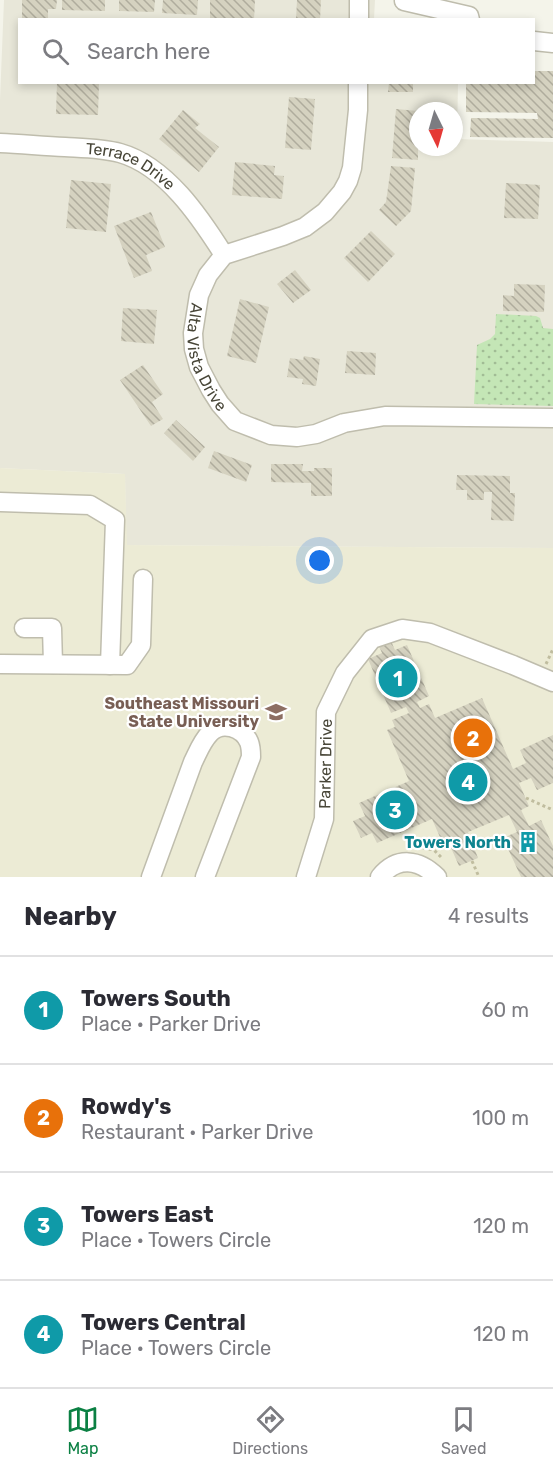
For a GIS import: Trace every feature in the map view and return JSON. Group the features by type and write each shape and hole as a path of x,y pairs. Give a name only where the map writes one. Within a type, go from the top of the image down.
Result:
{"street":[{"path":"359,0 359,18"},
{"path":"404,1 469,16 470,18"},
{"path":"535,41 553,43"},
{"path":"224,255 305,227 325,212 342,192 352,168 358,110 358,84"},
{"name":"Terrace Drive","path":"0,143 95,148 121,153 137,160 180,194 204,224 224,255"},
{"name":"Alta Vista Drive","path":"224,255 208,275 199,296 194,319 194,349 199,367 211,390 235,421 271,435 297,437 316,434 344,423 385,416 553,418"},
{"path":"0,502 90,505 115,519 110,665"},
{"path":"0,664 127,665 141,645 143,579"},
{"path":"24,628 52,628 53,664"},
{"name":"Parker Drive","path":"306,877 324,819 326,712 345,673 372,639 402,629 430,633 553,682"},
{"path":"152,877 201,744 212,730 225,726 236,728 244,734 250,744 251,757 205,877"},
{"path":"380,877 385,870 395,864 406,862 418,863 428,868 437,877"}],"path":[{"path":"526,798 553,810"},
{"path":"472,861 479,877"}],"shaded area":[{"path":"4,0 375,0 374,18 18,18 18,84 458,84 458,102 409,102 409,156 463,156 463,139 553,142 553,548 126,545 125,474 0,468 0,100"},
{"name":"Southeast Missouri State University","path":"0,468 125,474 127,545 553,548 553,877 0,877"}],"green space":[{"path":"496,314 536,316 540,318 543,328 553,329 553,406 474,404 477,345 495,334"}],"building":[{"path":"22,0 57,0 56,9 48,9 48,18 22,18"},
{"path":"62,0 105,0 105,11 62,10"},
{"path":"119,0 155,0 154,12 119,11"},
{"path":"163,0 198,0 197,15 162,13"},
{"path":"210,0 255,0 254,18 210,18"},
{"path":"297,0 321,0 320,18 296,18"},
{"path":"535,71 553,71 553,138 470,137 471,118 538,119 537,113 466,112 466,84 535,84"},
{"path":"57,84 99,84 98,115 56,114"},
{"path":"389,84 413,84 413,92 388,92"},
{"path":"289,97 315,99 311,150 285,148"},
{"path":"396,109 409,110 409,156 418,156 418,160 392,158"},
{"path":"183,110 200,124 195,128 219,147 199,172 159,139"},
{"path":"235,162 275,166 274,175 284,176 282,199 232,195"},
{"path":"391,166 415,168 411,211 396,226 379,210 386,202"},
{"path":"71,180 111,184 106,232 66,228"},
{"path":"506,183 540,185 538,219 504,218"},
{"path":"151,212 165,247 146,255 152,271 134,278 114,226"},
{"path":"371,231 395,254 368,282 344,258"},
{"path":"295,270 311,290 293,303 277,284"},
{"path":"514,284 545,285 544,312 503,311 503,295 514,296"},
{"path":"240,299 269,307 256,363 227,356"},
{"path":"123,308 157,310 154,344 121,341"},
{"path":"347,351 376,353 375,375 345,373"},
{"path":"304,356 320,359 316,386 302,384 303,379 287,377 290,358 303,360"},
{"path":"143,365 163,394 152,402 163,419 151,426 120,380"},
{"path":"176,420 205,447 193,461 164,433"},
{"path":"214,451 252,465 246,482 208,468"},
{"path":"271,464 303,464 302,471 332,468 332,496 311,496 311,483 271,482"},
{"path":"457,475 510,476 510,493 515,493 514,521 491,520 492,492 484,492 484,500 467,500 467,490 456,490"},
{"path":"390,639 395,650 407,645 429,696 417,702 420,708 429,704 435,718 482,698 513,769 526,763 520,750 553,735 553,783 537,790 531,778 519,783 529,806 521,810 529,826 541,820 553,846 553,877 521,877 503,838 517,832 509,815 468,832 478,858 459,866 448,841 443,844 432,819 377,843 372,833 361,838 353,821 365,816 359,803 409,781 387,730 395,727 392,720 409,713 406,707 391,713 368,659 382,653 378,644"}],"place":[{"name":"Towers South","path":"398,678"},
{"name":"Southeast Missouri State University","path":"276,712"},
{"name":"Rowdy's","path":"473,738"},
{"name":"Towers Central","path":"468,782"},
{"name":"Towers East","path":"395,810"},
{"name":"Towers North","path":"528,842"}]}
